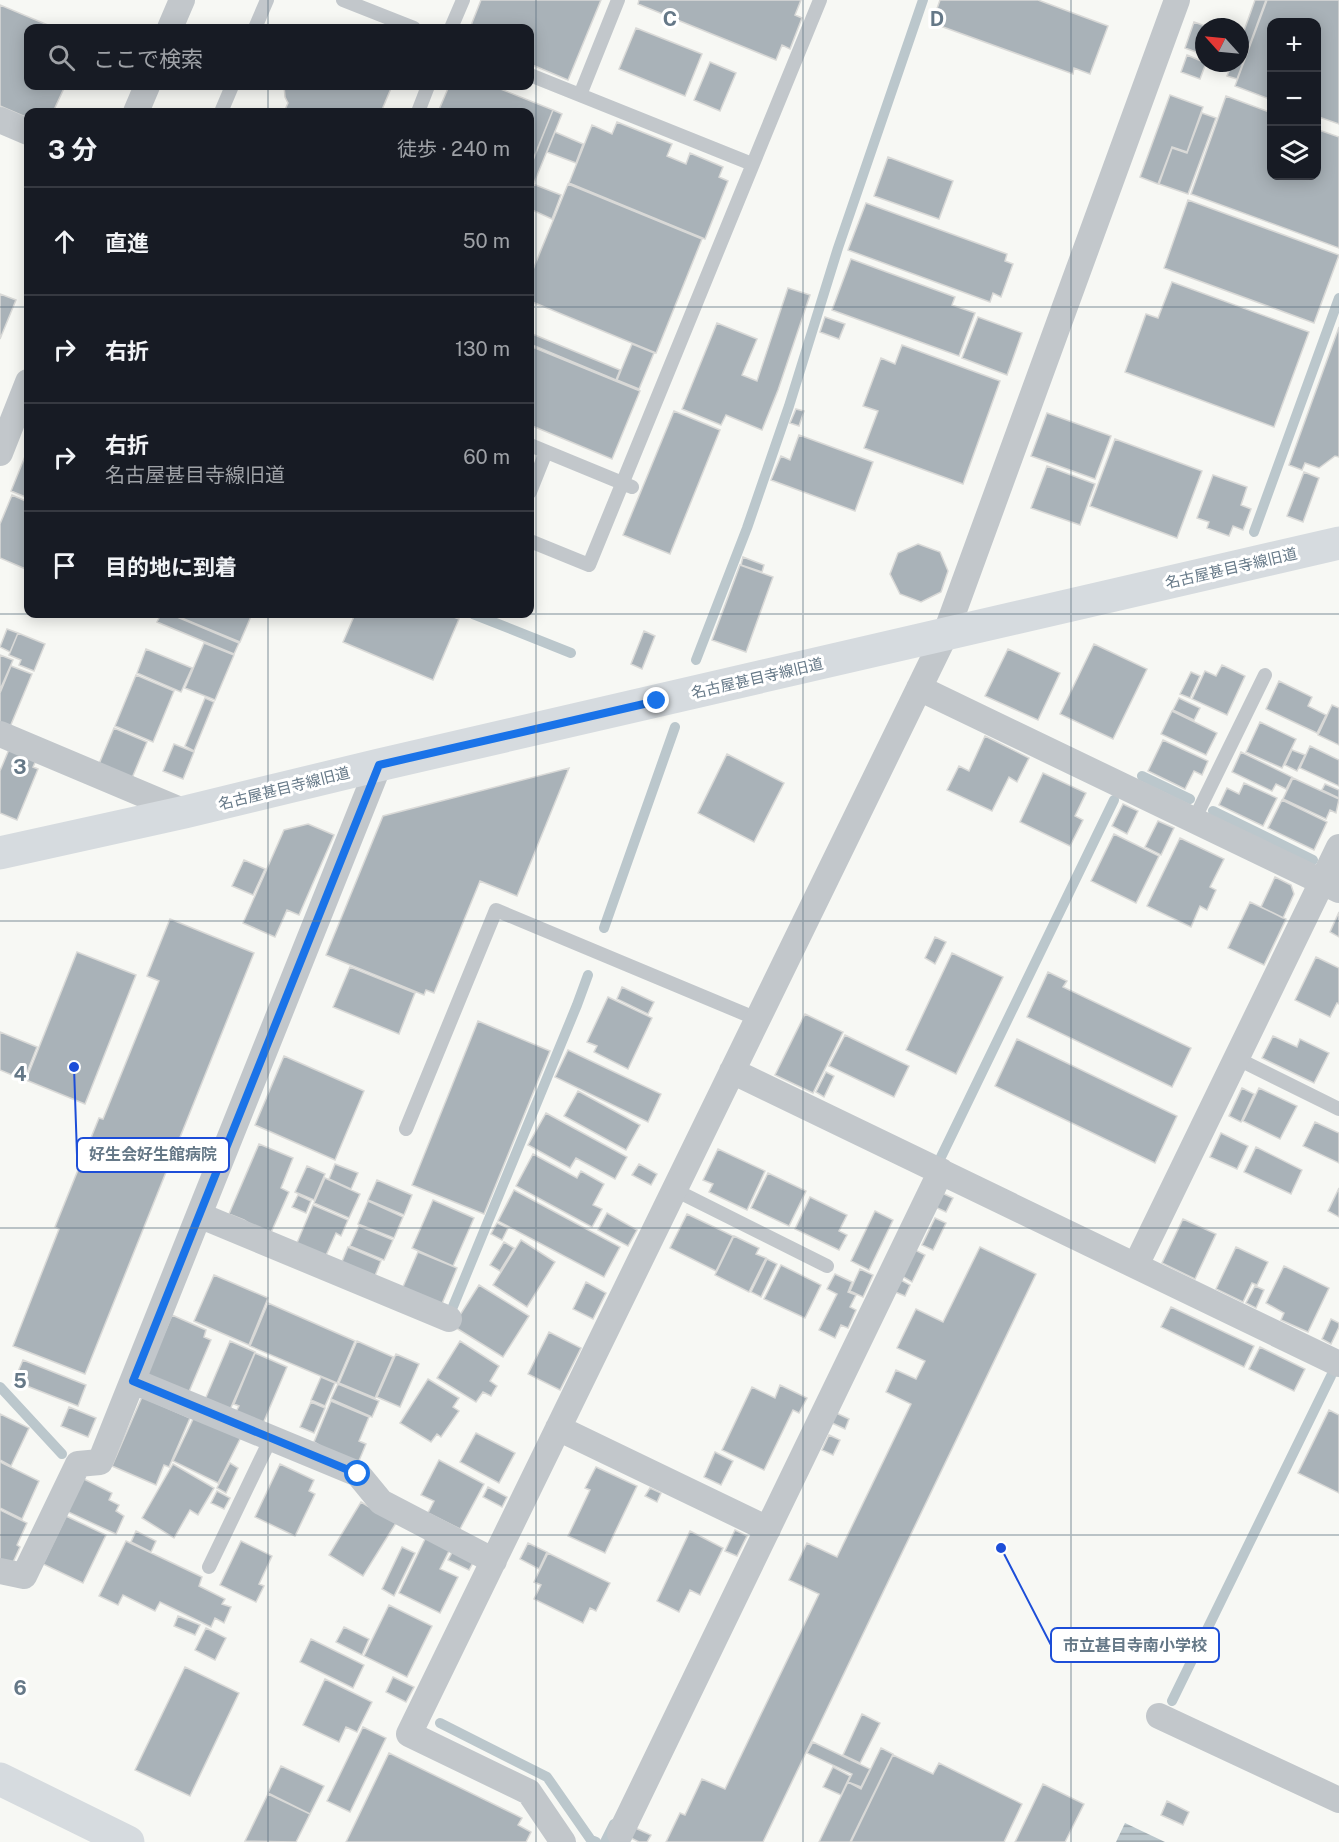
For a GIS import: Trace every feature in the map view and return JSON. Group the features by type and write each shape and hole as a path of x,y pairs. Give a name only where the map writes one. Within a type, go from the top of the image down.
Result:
{"street":[{"path":"172,24 182,0"},
{"path":"563,1842 529,1792 410,1734 945,635 1177,0"},
{"path":"138,108 145,90"},
{"path":"0,120 24,130"},
{"path":"0,453 24,392"},
{"name":"名古屋甚目寺線旧道","path":"0,854 1339,543"},
{"path":"919,688 1331,886"},
{"path":"0,734 185,812"},
{"path":"0,1571 24,1576 78,1464 100,1462 379,765"},
{"path":"1136,1265 1236,1058 1331,886 1339,847"},
{"path":"732,1071 1339,1364"},
{"path":"620,1834 941,1171"},
{"path":"199,1215 449,1319"},
{"path":"133,1381 358,1474 381,1502 494,1561"},
{"path":"558,1428 768,1529"},
{"path":"1159,1716 1339,1800"},
{"path":"0,1779 128,1842"}],"lane":[{"path":"257,24 267,0"},
{"path":"343,0 404,24"},
{"path":"453,24 463,0"},
{"path":"579,95 618,0"},
{"path":"534,543 589,565 627,485 752,164 820,0"},
{"path":"534,77 752,164"},
{"path":"223,108 230,90"},
{"path":"420,108 426,90"},
{"path":"534,447 627,485"},
{"path":"534,482 546,452"},
{"path":"1194,820 1265,675"},
{"path":"406,1129 496,910 757,1019"},
{"path":"1236,1058 1339,1109"},
{"path":"675,1190 827,1266"},
{"path":"209,1567 272,1438"}],"shaded area":[{"path":"1125,1823 1165,1842 1116,1842"}],"building":[{"path":"481,0 601,0 568,80 534,66 534,24 472,24"},
{"path":"639,0 801,0 795,15 802,18 790,49 782,45 776,60 638,4"},
{"path":"940,0 1038,0 1108,26 1090,74 1074,68 1073,74 932,23"},
{"path":"1255,0 1266,0 1249,46 1249,18"},
{"path":"1267,0 1339,0 1339,124 1321,118 1321,18 1267,18 1267,98 1235,86 1240,72 1249,72 1249,48"},
{"path":"0,5 45,24 24,24 24,90 63,90 55,108 24,108 24,116 0,106"},
{"path":"1194,22 1195,22 1195,52 1185,48"},
{"path":"636,28 702,54 685,96 619,69"},
{"path":"1187,55 1195,58 1195,72 1203,72 1200,79 1181,72"},
{"path":"710,62 736,73 720,111 694,100"},
{"path":"1229,72 1240,72 1237,79 1227,76"},
{"path":"284,90 390,90 383,108 286,108 288,103"},
{"path":"447,90 503,90 553,110 534,157 534,108 440,108"},
{"path":"1170,95 1203,107 1187,152 1172,147 1158,184 1140,177"},
{"path":"1226,96 1267,111 1267,180 1321,180 1321,131 1339,137 1339,248 1191,194"},
{"path":"553,110 562,114 534,183 534,158"},
{"path":"1202,113 1216,118 1188,194 1159,184 1172,148 1187,153"},
{"path":"617,122 672,144 667,156 686,164 690,153 723,167 719,177 728,181 705,239 569,183 592,125 612,134"},
{"path":"555,132 583,144 576,163 547,152"},
{"path":"888,157 953,181 939,219 874,196"},
{"path":"534,184 561,195 552,219 534,211"},
{"path":"568,184 702,239 656,353 534,303 534,267"},
{"path":"1188,200 1339,255 1314,323 1164,268"},
{"path":"866,203 1007,254 1005,261 1013,264 1001,297 993,293 990,302 848,250"},
{"path":"851,259 955,297 952,305 975,313 959,356 832,310"},
{"path":"1172,282 1309,332 1274,427 1125,372 1146,314 1158,318"},
{"path":"788,288 810,295 762,430 726,415 721,425 682,409 717,323 757,339 742,375 757,381"},
{"path":"0,294 16,300 0,339"},
{"path":"825,317 845,324 839,339 820,332"},
{"path":"978,317 1022,333 1007,375 962,358"},
{"path":"1339,327 1339,457 1335,456 1319,468 1305,463 1302,470 1289,465"},
{"path":"534,335 620,370 616,380 534,346"},
{"path":"632,344 654,353 639,389 617,380"},
{"path":"902,345 1000,381 963,484 864,448 878,411 863,406 881,358 895,364"},
{"path":"534,348 640,391 612,459 534,427"},
{"path":"796,409 804,411 799,426 790,423"},
{"path":"674,411 720,430 670,554 623,535"},
{"path":"1047,413 1111,436 1095,479 1031,456"},
{"path":"799,435 873,462 855,511 771,480 781,456 790,460"},
{"path":"1115,439 1202,471 1177,538 1090,506"},
{"path":"24,459 24,496 11,491"},
{"path":"1047,466 1095,484 1080,525 1031,508"},
{"path":"1304,472 1319,478 1303,522 1287,516"},
{"path":"1213,475 1247,487 1241,505 1251,509 1243,530 1233,526 1229,536 1207,528 1209,522 1197,518"},
{"path":"12,495 24,500 24,568 0,558 0,524"},
{"path":"918,544 940,552 948,571 941,592 921,602 900,594 890,574 898,553"},
{"path":"743,557 764,565 762,572 741,565"},
{"path":"740,565 773,577 746,652 712,640"},
{"path":"159,618 180,618 239,643 234,654 157,622"},
{"path":"182,618 250,618 240,642"},
{"path":"353,618 459,619 433,680 343,642"},
{"path":"7,629 18,633 10,652 0,647"},
{"path":"644,631 655,636 642,669 631,664"},
{"path":"18,633 45,644 34,671 19,665 21,660 9,655"},
{"path":"204,643 234,655 215,700 185,688"},
{"path":"1094,644 1147,669 1113,739 1060,714"},
{"path":"146,649 192,668 181,692 137,673"},
{"path":"1008,649 1060,673 1038,720 985,696"},
{"path":"0,655 13,660 0,690"},
{"path":"1222,665 1245,676 1227,715 1192,699 1205,671 1216,676"},
{"path":"11,666 32,674 10,727 0,723 0,693"},
{"path":"1191,672 1200,676 1190,698 1180,694"},
{"path":"136,675 174,691 153,742 115,726"},
{"path":"1279,681 1312,697 1308,706 1326,715 1317,733 1266,709"},
{"path":"205,698 214,702 194,751 185,746"},
{"path":"1179,698 1200,708 1194,720 1173,710"},
{"path":"1332,705 1339,708 1339,745 1318,735"},
{"path":"1172,711 1217,733 1206,755 1161,734"},
{"path":"1260,722 1296,739 1282,768 1246,752"},
{"path":"114,728 147,742 132,778 99,764"},
{"path":"985,736 1029,758 1017,782 1009,777 992,811 947,790 959,766 969,771"},
{"path":"1163,740 1208,761 1202,775 1194,771 1185,789 1148,771"},
{"path":"174,744 194,752 183,779 163,771"},
{"path":"1310,746 1339,760 1339,786 1300,768"},
{"path":"10,747 37,758 33,767 38,769 17,820 0,813 0,771"},
{"path":"1292,750 1305,755 1297,771 1285,765"},
{"path":"1241,752 1292,777 1286,789 1276,784 1272,791 1232,772"},
{"path":"727,754 784,783 754,842 698,813"},
{"path":"569,768 517,896 480,881 434,993 426,990 424,995 326,955 383,816"},
{"path":"1043,773 1086,793 1075,816 1083,820 1070,846 1020,822"},
{"path":"1293,778 1339,799 1336,813 1330,810 1326,819 1283,799"},
{"path":"1244,783 1277,798 1263,826 1219,805 1227,788 1239,794"},
{"path":"1325,784 1339,790 1339,798 1322,790"},
{"path":"1282,800 1327,822 1314,850 1268,828"},
{"path":"1123,804 1138,811 1127,834 1112,826"},
{"path":"1158,821 1174,828 1161,855 1145,847"},
{"path":"308,824 334,835 299,915 287,910 275,937 243,923 284,830"},
{"path":"1114,834 1159,856 1136,903 1091,881"},
{"path":"1180,838 1224,859 1210,887 1216,890 1207,910 1200,906 1191,927 1147,906"},
{"path":"244,860 265,869 253,895 232,886"},
{"path":"1275,877 1291,885 1294,894 1283,918 1261,907"},
{"path":"1250,902 1286,919 1264,965 1228,948"},
{"path":"1339,912 1339,937 1330,932"},
{"path":"170,919 254,953 85,1374 13,1346 59,1229 55,1227 99,1118 103,1119 159,981 147,976"},
{"path":"935,937 946,942 935,964 925,958"},
{"path":"77,952 136,975 85,1104 26,1080"},
{"path":"952,953 1003,977 956,1074 906,1050"},
{"path":"1316,957 1339,968 1339,1004 1337,1003 1330,1017 1295,1000"},
{"path":"350,967 415,993 399,1034 333,1007"},
{"path":"1048,972 1067,981 1063,987 1191,1048 1172,1087 1027,1017"},
{"path":"622,987 654,1002 648,1014 617,999"},
{"path":"608,997 652,1018 628,1069 594,1052 597,1046 587,1042"},
{"path":"805,1014 843,1032 813,1093 775,1075"},
{"path":"478,1021 550,1051 484,1214 412,1185"},
{"path":"0,1032 37,1047 24,1080 0,1070"},
{"path":"845,1035 909,1066 894,1097 829,1066"},
{"path":"1273,1036 1297,1047 1300,1039 1329,1053 1314,1083 1262,1058"},
{"path":"1017,1039 1177,1116 1155,1163 995,1086"},
{"path":"568,1050 661,1094 648,1122 555,1077"},
{"path":"284,1056 364,1091 335,1160 255,1125"},
{"path":"826,1072 834,1076 824,1097 816,1092"},
{"path":"1242,1088 1254,1094 1241,1122 1229,1116"},
{"path":"1259,1088 1297,1106 1280,1139 1243,1121"},
{"path":"578,1091 640,1125 626,1150 564,1116"},
{"path":"546,1113 627,1157 615,1179 576,1158 570,1168 528,1145"},
{"path":"1315,1122 1339,1133 1339,1163 1303,1146"},
{"path":"1221,1133 1248,1146 1237,1169 1210,1157"},
{"path":"259,1144 293,1158 281,1188 289,1192 269,1237 244,1220 229,1214"},
{"path":"1256,1147 1302,1170 1291,1194 1244,1172"},
{"path":"718,1149 765,1171 747,1210 709,1192 713,1184 703,1180"},
{"path":"533,1154 577,1178 581,1171 604,1184 593,1205 602,1209 592,1227 516,1186"},
{"path":"335,1164 358,1173 351,1189 329,1179"},
{"path":"639,1164 657,1174 651,1185 632,1175"},
{"path":"307,1166 325,1174 314,1200 295,1192"},
{"path":"768,1173 806,1191 789,1226 751,1208"},
{"path":"325,1178 360,1194 349,1218 314,1203"},
{"path":"377,1180 412,1195 404,1215 368,1200"},
{"path":"1339,1188 1339,1217 1328,1211"},
{"path":"514,1190 620,1247 604,1277 498,1221"},
{"path":"942,1193 953,1198 946,1212 935,1207"},
{"path":"298,1195 311,1201 306,1213 292,1207"},
{"path":"810,1197 847,1215 839,1231 847,1235 839,1250 795,1229"},
{"path":"433,1200 474,1218 453,1266 412,1248"},
{"path":"368,1201 403,1217 394,1238 358,1224"},
{"path":"313,1205 348,1220 341,1236 336,1233 323,1262 294,1250"},
{"path":"875,1211 893,1220 869,1270 851,1261"},
{"path":"607,1213 637,1230 628,1246 598,1230"},
{"path":"687,1214 733,1236 716,1271 670,1248"},
{"path":"935,1218 946,1223 933,1250 922,1245"},
{"path":"1183,1219 1216,1234 1195,1279 1162,1263"},
{"path":"497,1223 508,1228 502,1240 491,1234"},
{"path":"359,1226 393,1240 384,1260 350,1246"},
{"path":"734,1236 759,1248 756,1254 766,1258 749,1292 715,1275"},
{"path":"521,1240 555,1262 527,1307 493,1285"},
{"path":"504,1242 514,1248 500,1271 490,1265"},
{"path":"348,1247 381,1261 372,1283 339,1269"},
{"path":"980,1247 1036,1274 763,1842 666,1842 680,1813 685,1815 702,1779 725,1789 819,1594 789,1580 807,1543 837,1557 911,1404 886,1392 896,1370 916,1379 925,1361 897,1348 916,1309 943,1322"},
{"path":"1236,1247 1268,1262 1257,1285 1252,1283 1243,1302 1216,1289"},
{"path":"913,1249 925,1255 912,1282 900,1275"},
{"path":"418,1252 457,1268 441,1306 402,1289"},
{"path":"767,1259 777,1264 761,1297 751,1292"},
{"path":"781,1265 821,1285 805,1318 764,1299"},
{"path":"1284,1266 1329,1288 1308,1332 1281,1320 1284,1313 1266,1303"},
{"path":"860,1269 873,1275 863,1297 850,1291"},
{"path":"835,1274 852,1282 848,1292 856,1295 850,1307 856,1310 848,1328 841,1325 835,1338 819,1330 837,1294 827,1289"},
{"path":"214,1275 268,1298 249,1345 194,1321"},
{"path":"899,1279 910,1285 905,1296 893,1291"},
{"path":"586,1282 606,1293 593,1319 573,1309"},
{"path":"479,1285 529,1316 503,1357 453,1326"},
{"path":"1255,1286 1264,1290 1256,1308 1246,1303"},
{"path":"268,1303 355,1341 337,1383 250,1346"},
{"path":"1171,1307 1254,1346 1244,1367 1161,1327"},
{"path":"172,1315 206,1330 204,1337 211,1340 188,1394 146,1376"},
{"path":"1331,1319 1339,1323 1339,1327 1331,1344 1322,1339"},
{"path":"549,1332 581,1348 560,1390 528,1374"},
{"path":"230,1341 255,1352 229,1412 204,1402"},
{"path":"357,1341 393,1357 375,1398 339,1383"},
{"path":"460,1341 499,1366 490,1381 497,1386 491,1396 483,1392 476,1402 437,1378"},
{"path":"1260,1347 1305,1369 1294,1391 1249,1369"},
{"path":"255,1353 287,1367 262,1426 235,1414 239,1406 234,1404"},
{"path":"396,1354 419,1364 400,1407 377,1397"},
{"path":"23,1360 86,1385 78,1406 14,1381"},
{"path":"321,1377 335,1383 325,1406 311,1400"},
{"path":"428,1379 459,1398 453,1407 459,1411 441,1437 437,1434 431,1442 400,1423"},
{"path":"338,1384 379,1401 372,1417 331,1399"},
{"path":"780,1385 807,1398 799,1413 793,1410 764,1470 722,1450 752,1387 775,1398"},
{"path":"142,1397 190,1418 169,1467 164,1465 156,1485 112,1466"},
{"path":"331,1401 369,1417 359,1441 366,1444 356,1468 314,1442"},
{"path":"311,1402 325,1408 314,1433 300,1427"},
{"path":"69,1407 96,1418 88,1437 61,1426"},
{"path":"1329,1410 1339,1415 1339,1493 1298,1473"},
{"path":"834,1412 849,1419 845,1429 830,1422"},
{"path":"196,1413 242,1435 218,1483 173,1461"},
{"path":"0,1414 29,1428 11,1466 0,1460"},
{"path":"476,1433 515,1453 499,1483 460,1462"},
{"path":"829,1435 840,1440 833,1455 822,1450"},
{"path":"715,1452 733,1461 721,1485 704,1477"},
{"path":"439,1460 484,1484 460,1529 428,1513 434,1501 421,1495"},
{"path":"0,1462 39,1481 22,1519 0,1508"},
{"path":"230,1463 238,1468 226,1493 217,1488"},
{"path":"173,1464 214,1488 198,1515 190,1510 174,1538 142,1518"},
{"path":"280,1464 314,1480 309,1491 315,1494 295,1536 255,1517"},
{"path":"596,1467 637,1486 605,1553 568,1536 590,1490 585,1488"},
{"path":"82,1478 112,1493 109,1500 119,1505 116,1511 124,1516 116,1534 66,1511"},
{"path":"488,1487 507,1497 502,1507 483,1497"},
{"path":"650,1488 661,1493 657,1502 645,1496"},
{"path":"217,1491 230,1498 224,1509 211,1503"},
{"path":"361,1502 396,1523 363,1576 329,1555"},
{"path":"0,1510 27,1523 17,1545 20,1547 9,1571 0,1567"},
{"path":"66,1516 106,1535 83,1583 43,1564"},
{"path":"735,1530 747,1536 737,1556 725,1551"},
{"path":"136,1531 156,1541 151,1552 131,1542"},
{"path":"690,1531 723,1548 700,1595 690,1590 679,1612 657,1601"},
{"path":"426,1537 450,1549 440,1569 458,1577 440,1613 399,1593"},
{"path":"126,1541 202,1577 199,1586 225,1599 222,1604 231,1607 224,1623 215,1618 211,1627 160,1602 155,1611 123,1595 118,1605 99,1596"},
{"path":"241,1541 272,1556 259,1584 264,1586 256,1602 220,1585"},
{"path":"528,1543 547,1552 539,1569 520,1559"},
{"path":"402,1547 415,1553 394,1596 382,1589"},
{"path":"454,1549 475,1559 469,1570 448,1560"},
{"path":"548,1553 610,1583 596,1611 590,1608 583,1623 534,1599 541,1585 534,1582"},
{"path":"389,1605 432,1626 407,1677 364,1656"},
{"path":"178,1616 200,1625 195,1635 174,1626"},
{"path":"344,1627 369,1639 362,1655 336,1642"},
{"path":"206,1628 226,1638 215,1660 195,1650"},
{"path":"311,1639 364,1665 353,1688 300,1662"},
{"path":"185,1667 239,1693 190,1796 135,1770"},
{"path":"393,1677 414,1687 406,1702 386,1692"},
{"path":"325,1679 372,1702 357,1732 346,1727 339,1742 303,1725"},
{"path":"862,1714 880,1723 860,1763 843,1755"},
{"path":"363,1727 386,1738 350,1812 327,1801"},
{"path":"813,1742 870,1769 861,1787 848,1782 852,1774 807,1753"},
{"path":"881,1748 893,1754 850,1842 819,1842 848,1782 861,1789"},
{"path":"389,1753 522,1818 518,1825 531,1832 526,1842 346,1842"},
{"path":"893,1755 933,1774 939,1763 1022,1804 1004,1842 851,1842"},
{"path":"281,1766 324,1786 310,1814 268,1793"},
{"path":"833,1767 850,1776 841,1795 823,1787"},
{"path":"1043,1784 1084,1804 1065,1842 1015,1842"},
{"path":"268,1794 310,1814 296,1842 245,1841"},
{"path":"1167,1801 1189,1812 1183,1825 1161,1815"},
{"path":"633,1827 651,1835 647,1842 639,1842 629,1837"}],"waterway":[{"path":"696,660 747,528 789,406 838,248 923,0"},
{"path":"1254,532 1339,298"},
{"path":"483,618 571,653"},
{"path":"604,928 675,727"},
{"path":"1142,776 1190,799"},
{"path":"941,1157 1114,800"},
{"path":"1213,811 1313,860"},
{"path":"452,1309 588,975"},
{"path":"1172,1701 1331,1376"},
{"path":"0,1387 62,1454"},
{"path":"440,1723 547,1777 591,1840 596,1842"},
{"path":"605,1842 614,1824"}],"place":[{"name":"好生会好生館病院","path":"74,1067"},
{"name":"市立甚目寺南小学校","path":"1001,1548"}],"route":[{"path":"358,1474 133,1381 379,765 657,701"}]}
